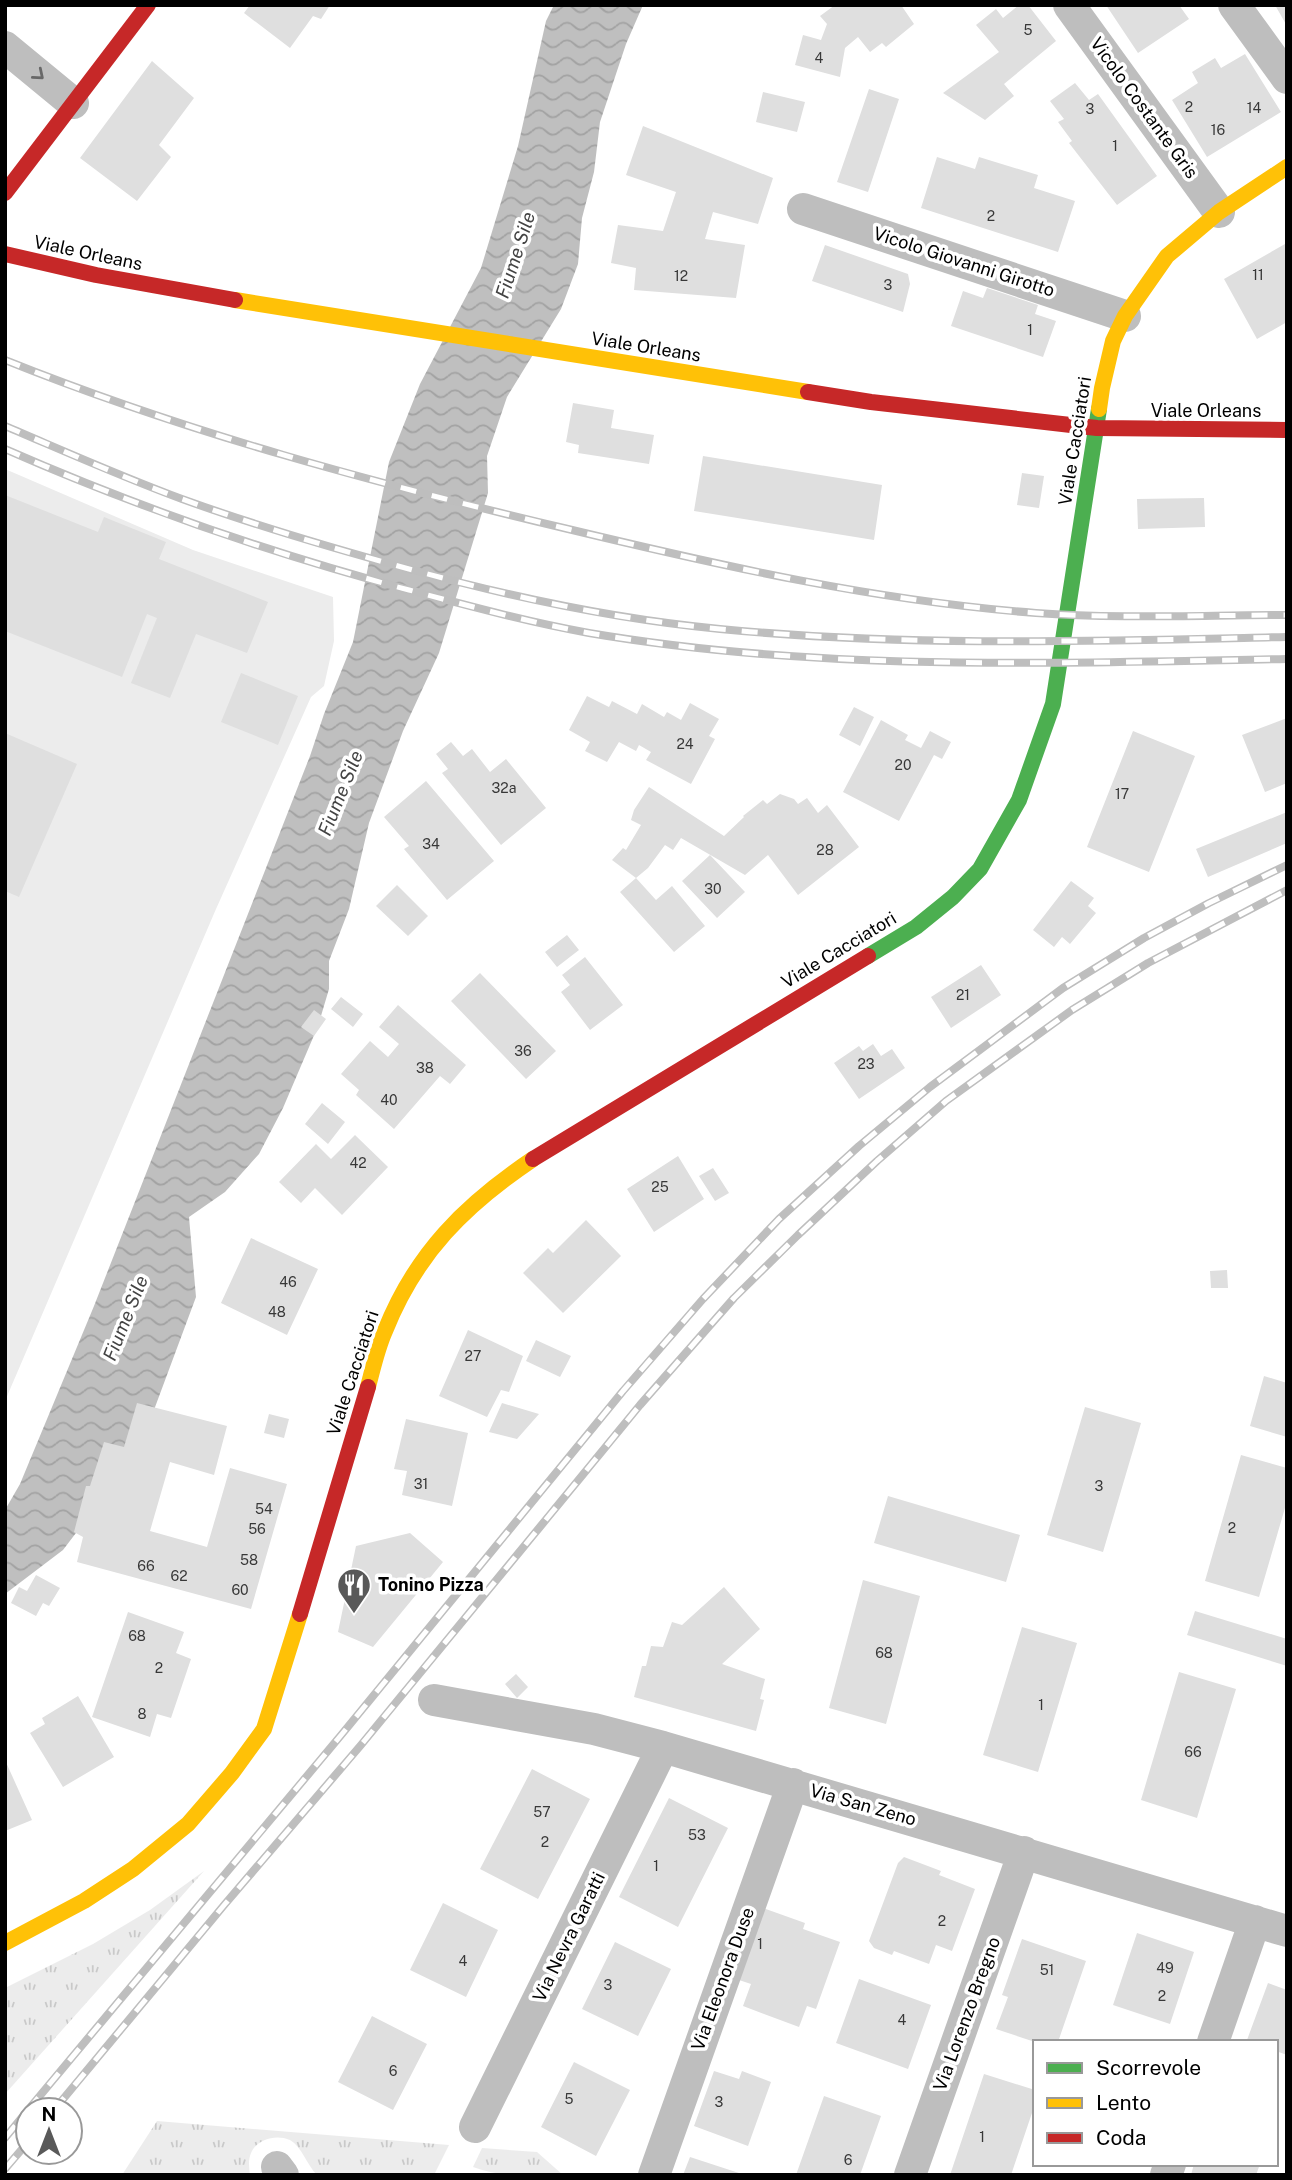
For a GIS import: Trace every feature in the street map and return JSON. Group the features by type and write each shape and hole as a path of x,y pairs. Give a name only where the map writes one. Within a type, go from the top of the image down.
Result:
{"street":[{"path":"5,193 148,5"},
{"name":"Vicolo Costante Gris","path":"1069,5 1219,212"},
{"path":"1234,5 1287,78"},
{"path":"5,47 73,103"},
{"name":"Viale Cacciatori","path":"5,1943 84,1901 133,1869 188,1824 232,1773 264,1729 384,1332 420,1264 445,1231 473,1205 537,1156 916,927 953,897 980,869 1019,800 1053,704 1106,366 1113,341 1125,316 1167,256 1219,212 1287,167"},
{"name":"Vicolo Giovanni Girotto","path":"803,209 1125,316"},
{"name":"Viale Orleans","path":"5,254 121,280 353,320 870,402 1097,428 1287,430"},
{"name":"Via San Zeno","path":"433,1700 594,1729 663,1747 1287,1931"},
{"name":"Via Nevra Garatti","path":"475,2127 663,1747"},
{"name":"Via Eleonora Duse","path":"654,2175 793,1784"},
{"name":"Via Lorenzo Bregno","path":"910,2175 1024,1852"},
{"path":"1214,2040 1255,1922"}],"green space":[{"path":"5,469 193,550 333,597 334,641 324,686 311,697 216,909 5,1401"},
{"path":"204,1871 5,2094 5,1988 93,1944 150,1910"},
{"path":"157,2121 449,2145 434,2175 317,2175 294,2143 279,2138 262,2141 254,2148 249,2158 250,2175 122,2175"},
{"path":"482,2148 537,2152 563,2175 484,2171 473,2167"}],"water":[{"name":"Fiume Sile","path":"554,5 643,5 626,44 600,122 594,172 582,218 578,264 561,309 507,397 487,456 488,493 439,653 403,731 369,823 349,909 329,961 329,989 318,1026 283,1108 259,1154 225,1192 189,1217 196,1297 148,1426 95,1508 63,1550 5,1594 5,1510 20,1484 94,1306 353,642 389,462 420,384 481,268 518,146 546,21"}],"building":[{"path":"250,5 330,5 321,19 313,16 290,48 244,13"},
{"path":"835,5 901,5 914,24 886,47 882,43 870,52 858,37 845,48 840,77 795,65 803,35 821,40 827,24 820,16"},
{"path":"1019,5 1028,5 1056,41 1004,84 1014,96 985,120 943,93 999,52 976,25 996,9 1003,18"},
{"path":"1106,5 1179,5 1189,19 1138,53"},
{"path":"1275,5 1287,5 1287,26"},
{"path":"1245,54 1281,112 1207,157 1172,100 1198,83 1192,72 1215,58 1221,68"},
{"path":"152,61 194,98 159,145 171,157 137,201 80,158"},
{"path":"1075,83 1089,100 1098,94 1157,176 1117,205 1069,143 1072,141 1058,122 1064,119 1050,101"},
{"path":"869,89 899,99 868,192 837,182"},
{"path":"763,92 805,102 797,132 756,122"},
{"path":"643,126 773,178 758,224 713,212 705,239 745,245 736,298 634,290 636,268 611,263 618,225 663,231 676,192 626,175"},
{"path":"937,157 975,169 979,157 1038,175 1034,188 1075,201 1058,252 921,208"},
{"path":"1285,244 1287,322 1257,339 1224,279"},
{"path":"825,245 908,274 910,284 903,312 812,281"},
{"path":"987,288 1038,305 1035,314 1056,321 1043,357 951,326 963,291 983,298"},
{"path":"573,403 614,410 611,428 654,435 649,464 578,453 579,445 566,442"},
{"path":"703,456 882,485 874,540 694,511"},
{"path":"1022,473 1044,476 1039,508 1017,505"},
{"path":"5,495 98,532 104,517 166,542 159,559 268,602 247,653 196,634 170,698 131,683 157,618 147,614 122,677 5,631"},
{"path":"1204,498 1205,527 1138,529 1137,499"},
{"path":"241,673 298,696 278,745 221,722"},
{"path":"587,696 609,707 612,701 637,714 642,704 664,717 667,712 681,720 690,703 719,719 709,736 715,739 691,784 646,760 651,752 639,745 636,751 619,742 607,762 585,751 590,742 569,730"},
{"path":"854,707 874,717 860,746 839,735"},
{"path":"1287,718 1287,783 1265,792 1242,735"},
{"path":"881,720 908,735 905,740 921,748 930,731 951,742 942,759 934,755 899,821 843,792"},
{"path":"1133,731 1195,756 1149,872 1087,847"},
{"path":"5,733 77,764 19,897 5,891"},
{"path":"451,742 463,756 472,749 490,772 506,759 546,808 501,845 442,773 448,769 436,754"},
{"path":"426,781 494,861 447,900 404,849 409,846 384,817"},
{"path":"649,787 724,836 763,800 767,804 780,794 794,799 798,804 807,798 818,813 827,805 859,847 798,895 768,855 745,875 681,838 673,850 665,845 648,868 636,878 612,860 623,848 626,850 641,825 631,820 634,810"},
{"path":"1287,812 1287,843 1208,877 1196,849"},
{"path":"710,855 745,892 717,918 682,881"},
{"path":"636,878 656,900 672,886 705,926 674,952 620,892"},
{"path":"1071,881 1094,898 1088,906 1096,913 1070,944 1062,937 1054,947 1033,930"},
{"path":"397,885 428,916 408,936 376,906"},
{"path":"567,935 579,950 557,967 545,952"},
{"path":"585,957 623,1005 590,1030 561,992 570,985 562,975"},
{"path":"981,965 1001,995 951,1028 931,997"},
{"path":"480,973 556,1051 526,1079 451,1001"},
{"path":"341,997 363,1014 353,1027 331,1009"},
{"path":"398,1005 466,1065 450,1084 440,1076 394,1129 356,1095 359,1090 341,1074 370,1041 388,1057 399,1044 379,1027"},
{"path":"314,1010 326,1019 314,1036 301,1027"},
{"path":"873,1044 881,1056 892,1049 905,1068 859,1099 834,1063 859,1046 863,1051"},
{"path":"322,1103 345,1122 328,1144 305,1124"},
{"path":"355,1135 388,1167 342,1215 315,1188 301,1203 279,1182 316,1144 331,1159"},
{"path":"678,1156 704,1199 654,1232 627,1189"},
{"path":"713,1168 729,1193 715,1201 699,1176"},
{"path":"586,1220 621,1256 563,1313 523,1273 548,1248 553,1253"},
{"path":"251,1238 318,1269 287,1335 221,1303"},
{"path":"1227,1270 1228,1288 1211,1288 1210,1271"},
{"path":"468,1330 523,1356 509,1392 501,1390 487,1417 439,1396"},
{"path":"536,1340 571,1356 560,1377 526,1361"},
{"path":"1264,1376 1287,1383 1287,1437 1250,1426"},
{"path":"137,1403 227,1426 214,1475 170,1462 150,1531 207,1547 230,1468 287,1484 251,1609 77,1562 83,1537 74,1532 86,1486 90,1486 104,1442 124,1447"},
{"path":"502,1403 539,1414 517,1439 489,1432"},
{"path":"1085,1407 1141,1423 1103,1552 1047,1535"},
{"path":"269,1414 289,1419 284,1438 264,1433"},
{"path":"406,1419 468,1433 452,1506 402,1495 407,1471 394,1469"},
{"path":"1241,1455 1287,1468 1287,1501 1259,1597 1205,1581"},
{"path":"888,1496 1020,1535 1006,1582 874,1543"},
{"path":"410,1533 443,1562 373,1647 338,1632 356,1546"},
{"path":"36,1575 60,1588 49,1606 43,1603 36,1616 11,1603 19,1587 27,1591"},
{"path":"863,1580 920,1596 886,1724 829,1708"},
{"path":"724,1587 760,1629 722,1664 765,1679 760,1699 764,1700 756,1731 634,1697 642,1666 646,1666 651,1646 663,1647 672,1622 682,1625"},
{"path":"1195,1611 1287,1639 1287,1666 1187,1635"},
{"path":"128,1612 184,1632 176,1653 191,1659 171,1718 157,1714 150,1737 92,1717"},
{"path":"1022,1627 1077,1643 1038,1772 983,1755"},
{"path":"1179,1672 1236,1689 1197,1818 1141,1800"},
{"path":"516,1674 528,1687 517,1698 505,1684"},
{"path":"78,1696 114,1757 63,1787 30,1733 45,1724 42,1718"},
{"path":"5,1760 32,1820 5,1831"},
{"path":"532,1769 590,1799 538,1899 480,1869"},
{"path":"669,1798 728,1828 678,1927 619,1897"},
{"path":"904,1857 941,1871 939,1875 975,1889 952,1951 936,1945 929,1964 894,1951 892,1955 874,1948 869,1941 898,1863"},
{"path":"443,1903 498,1930 466,1997 410,1970"},
{"path":"763,1908 805,1923 803,1929 840,1942 816,2009 807,2006 799,2027 743,2006 751,1984 733,1978"},
{"path":"1137,1933 1194,1952 1170,2024 1113,2005"},
{"path":"1022,1939 1086,1961 1059,2040 1033,2041 996,2029 1008,1997 1002,1995"},
{"path":"615,1942 671,1969 638,2036 582,2009"},
{"path":"859,1979 931,2005 908,2069 836,2043"},
{"path":"1268,1983 1287,1990 1287,2055 1278,2052 1278,2040 1247,2040"},
{"path":"372,2016 427,2044 393,2110 338,2082"},
{"path":"574,2062 630,2090 596,2156 541,2127"},
{"path":"714,2071 739,2079 742,2071 771,2082 748,2146 694,2126"},
{"path":"984,2074 1033,2089 1033,2110 1011,2175 950,2175"},
{"path":"824,2096 881,2116 860,2175 796,2175"},
{"path":"690,2157 742,2174 742,2175 683,2175"},
{"path":"1193,2166 1259,2166 1256,2175 1191,2175"}],"railway":[{"path":"5,360 143,411 354,475 497,512 742,569 917,600 1036,613 1130,616 1287,615"},
{"path":"5,426 160,491 266,527 447,579 602,613 720,629 861,638 1003,641 1287,637"},
{"path":"5,449 154,509 306,561 476,608 589,633 762,654 850,659 1025,663 1287,659"},
{"path":"40,2096 342,1734 623,1391 703,1299 779,1219 859,1146 930,1087 1063,988 1144,938 1287,865"},
{"path":"66,2096 361,1745 640,1405 734,1298 877,1161 946,1101 1072,1010 1148,963 1287,890"},
{"path":"5,2138 14,2127"},
{"path":"5,2169 14,2158"}],"traffic: fast":[{"path":"868,956 916,927 953,897 980,869 1019,800 1053,704 1099,409"}],"traffic: slow":[{"path":"1099,409 1113,341 1125,316 1167,256 1219,212 1287,167"},
{"path":"235,300 808,392"},
{"path":"368,1387 380,1345 397,1303 428,1254 464,1213 533,1159"},
{"path":"5,1943 84,1901 133,1869 188,1824 232,1773 264,1729 300,1614"}],"traffic: jam":[{"path":"5,193 148,5"},
{"path":"5,254 96,275 235,300"},
{"path":"808,392 871,402 1097,428 1287,430"},
{"path":"533,1159 868,956"},
{"path":"300,1614 368,1387"}],"place":[{"name":"Tonino Pizza","path":"354,1615"}]}
